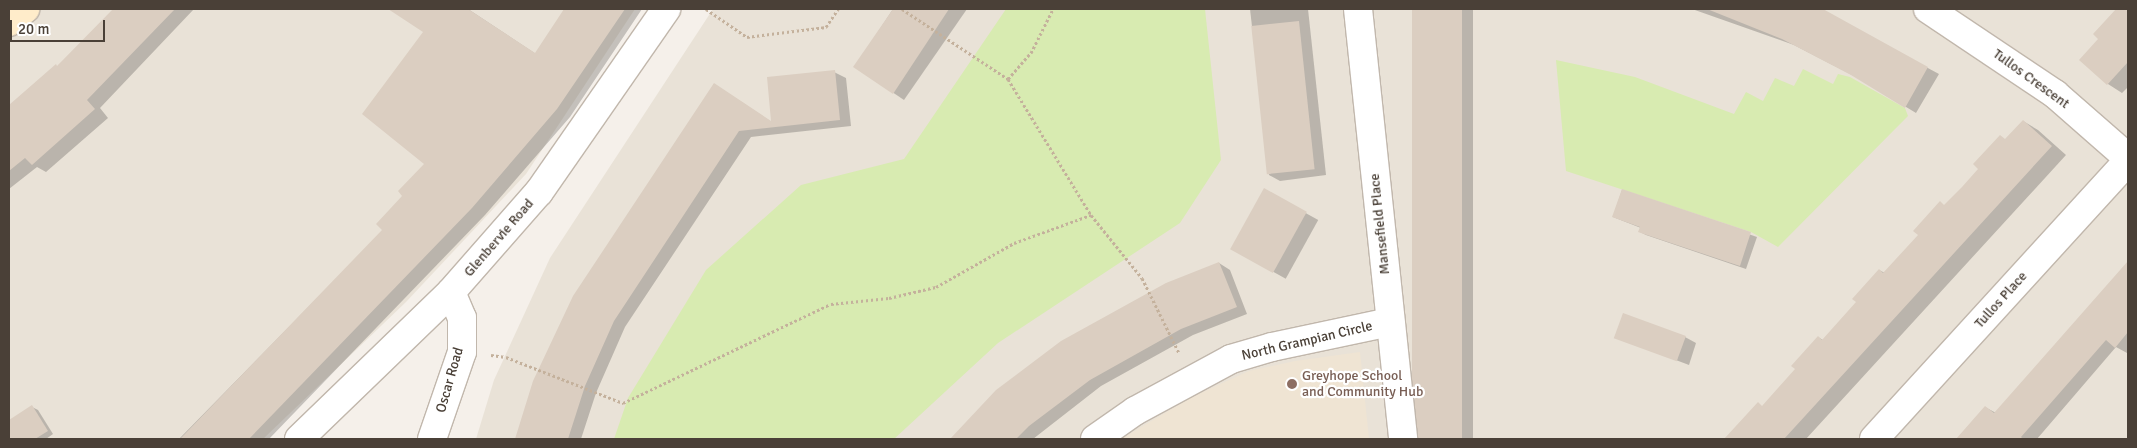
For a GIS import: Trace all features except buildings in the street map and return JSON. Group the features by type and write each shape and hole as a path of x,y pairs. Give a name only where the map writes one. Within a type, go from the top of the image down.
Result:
{"street":[{"path":"9,22 25,9"},
{"name":"Glenbervie Road","path":"299,439 451,292 539,192 666,9"},
{"name":"Mansefield Place","path":"1358,9 1402,439"},
{"name":"Tullos Crescent","path":"1928,9 2055,94 2128,160"},
{"name":"Tullos Place","path":"1874,439 2128,160"},
{"name":"Oscar Road","path":"432,439 462,352 462,318 451,292"},
{"name":"North Grampian Circle","path":"1095,439 1135,411 1192,378 1231,359 1272,346 1390,322"}],"path":[{"path":"706,9 748,37 826,27 838,9"},
{"path":"902,9 1008,79 1091,215 1142,278 1192,378"},
{"path":"1008,79 1031,53 1053,9"},
{"path":"462,352 506,357 623,403 831,304 889,298 936,287 1014,243 1091,215"}],"shaded area":[{"path":"9,9 635,9 526,174 406,302 263,439 9,439"},
{"path":"713,9 2128,9 2128,439 476,439 494,380 550,258"},
{"name":"Greyhope School and Community Hub","path":"1360,352 1369,439 1121,439 1192,397 1249,371 1295,361"}],"green space":[{"path":"1006,9 1205,9 1221,160 1180,223 998,343 894,439 614,439 628,398 706,270 801,185 904,159"},
{"path":"1556,60 1635,77 1734,114 1746,92 1763,101 1775,78 1794,86 1803,69 1833,84 1838,74 1850,77 1905,108 1908,116 1778,247 1751,232 1566,171"}],"place":[{"name":"Greyhope School and Community Hub","path":"1292,384"}]}
